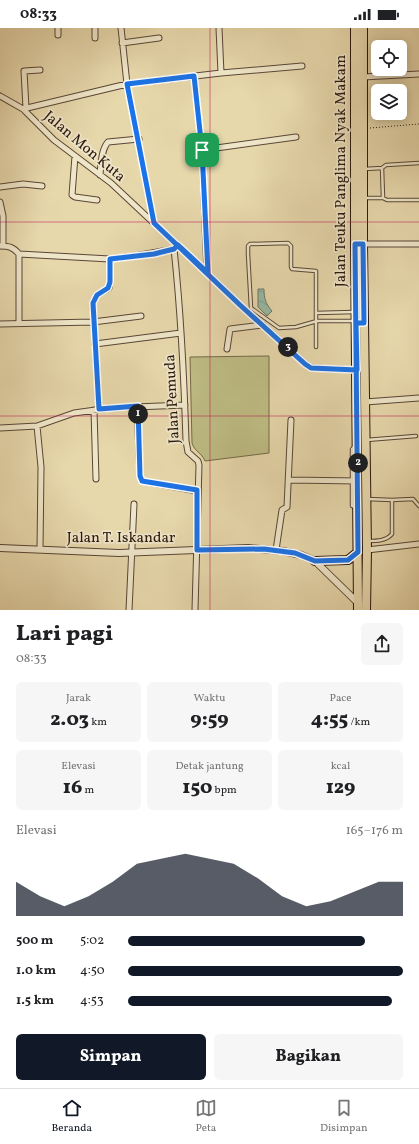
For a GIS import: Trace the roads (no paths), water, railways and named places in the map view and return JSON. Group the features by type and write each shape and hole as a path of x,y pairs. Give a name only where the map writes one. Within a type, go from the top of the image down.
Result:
{"main road":[{"name":"Jalan Teuku Panglima Nyak Makam","path":"355,28 359,244 357,446 362,463 366,499 366,610"},
{"name":"Jalan Teuku Panglima Nyak Makam","path":"358,606 358,508 355,481 362,463 366,440 365,402 358,320 359,244 363,198 363,28"},
{"path":"315,561 348,560 358,552"}],"street":[{"path":"58,28 58,35"},
{"path":"95,28 95,38"},
{"path":"121,28 127,84 139,139 154,223"},
{"path":"219,28 221,73"},
{"path":"122,43 159,38"},
{"path":"40,70 24,71 24,109 127,84 221,73 302,66"},
{"path":"363,77 419,74"},
{"path":"194,76 202,150 208,273"},
{"name":"Jalan Mon Kuta","path":"0,96 24,109 54,140 100,175 154,223 176,247 208,273 309,367 357,370"},
{"path":"202,150 296,137"},
{"path":"100,175 104,150 108,142 139,139"},
{"path":"75,156 72,195 97,200"},
{"path":"0,187 23,184 42,186"},
{"path":"0,202 3,216 1,246 9,246 19,254 110,259 154,254 176,247"},
{"path":"359,244 419,244"},
{"name":"Jalan Pemuda","path":"176,247 187,448 188,452 199,463 197,490 195,610"},
{"path":"19,254 19,323"},
{"path":"96,480 97,410 93,303 97,295 108,288 110,282 110,259"},
{"path":"0,324 93,322 141,316"},
{"path":"227,349 230,329 263,325"},
{"path":"95,344 181,332"},
{"path":"365,402 419,398"},
{"path":"0,428 37,426 74,413 97,410 138,406 185,405"},
{"path":"138,406 140,476 142,481 197,490"},
{"path":"276,550 282,510 288,507 291,420"},
{"path":"37,426 41,467 40,549"},
{"path":"289,480 355,481"},
{"path":"129,610 133,553 134,504"},
{"path":"367,550 419,544"},
{"name":"Jalan T. Iskandar","path":"0,548 133,553 248,548 295,553 315,561 362,610"}],"lane":[{"path":"363,169 382,168 386,165 419,163"},
{"path":"382,168 383,198"},
{"path":"363,198 419,200"},
{"path":"316,347 317,321 316,271 292,269 291,246 288,243 250,244 248,246 248,254 251,308 279,328 296,327 317,321 358,320"},
{"path":"316,313 358,320"},
{"path":"366,440 416,436"},
{"path":"355,481 352,449 357,446"},
{"path":"366,499 413,500 419,506"},
{"path":"366,542 384,540 392,534 392,500"}],"water":[{"path":"258,289 264,289 264,296 272,311 267,316 258,307"}]}
